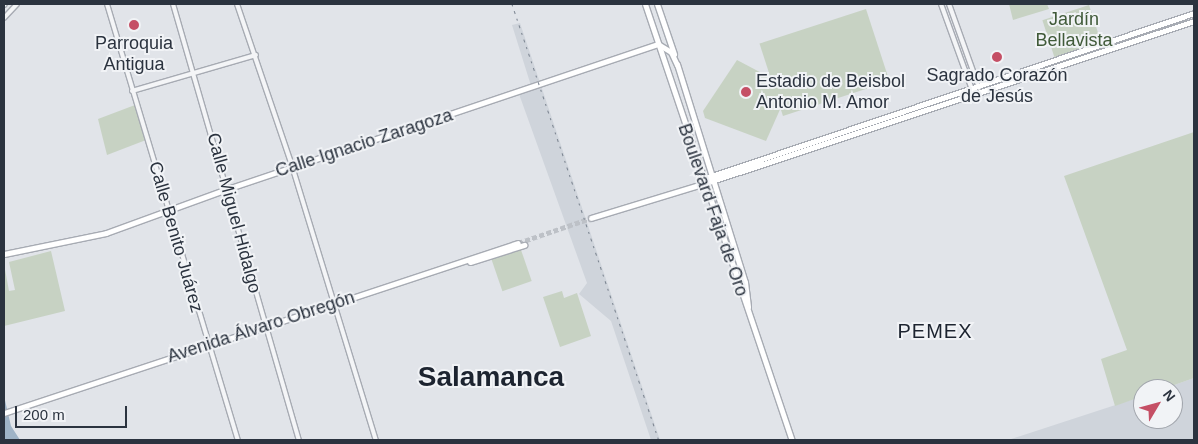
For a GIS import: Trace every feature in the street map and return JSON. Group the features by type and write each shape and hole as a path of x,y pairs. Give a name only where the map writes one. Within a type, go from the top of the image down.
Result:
{"main road":[{"name":"Boulevard Faja de Oro","path":"645,4 747,310"},
{"name":"Boulevard Faja de Oro","path":"657,4 745,282 747,310"},
{"path":"591,218 712,179 978,85 1194,13"},
{"path":"782,155 974,95 1194,21"},
{"path":"658,44 670,52 677,65"},
{"name":"Calle Ignacio Zaragoza","path":"4,254 106,233 227,188 658,44"},
{"path":"910,109 912,115"},
{"name":"Avenida Álvaro Obregón","path":"4,412 462,262 473,255 521,242"},
{"path":"747,310 792,440"}],"street":[{"path":"4,18 17,4"},
{"name":"Calle Benito Juárez","path":"107,4 238,440"},
{"name":"Calle Miguel Hidalgo","path":"173,4 299,440"},
{"path":"238,4 292,166 376,440"},
{"path":"941,4 974,95"},
{"path":"949,4 981,92"},
{"path":"132,91 256,55"}],"shaded area":[{"path":"520,23 660,440 651,440 611,321 579,294 587,283 519,94 532,89 512,25"},
{"path":"1194,378 1194,440 1008,440 1133,399 1133,429 1183,429 1183,382"}],"green space":[{"path":"1009,4 1047,4 1049,9 1013,20"},
{"name":"Jardín Bellavista","path":"1089,5 1101,42 1054,57 1042,20"},
{"path":"866,9 889,81 783,116 759,44"},
{"name":"Estadio de Beisbol Antonio M. Amor","path":"737,60 771,78 782,105 766,141 705,118 703,111"},
{"path":"135,105 146,140 107,155 98,119"},
{"path":"1194,132 1194,378 1183,382 1183,379 1133,379 1133,400 1115,406 1101,359 1127,350 1064,176"},
{"path":"520,247 532,281 502,291 491,257"},
{"path":"51,251 65,311 4,326 4,264 9,291 15,290 9,262"},
{"path":"562,291 564,298 577,293 591,336 560,347 543,297"}],"water":[{"path":"4,396 11,426 20,440 4,440"}],"tunnel":[{"path":"518,243 591,218"}],"railway":[{"path":"512,4 659,440"}],"place":[{"name":"Parroquia Antigua","path":"134,25"},
{"name":"Sagrado Corazón de Jesús","path":"997,57"},
{"name":"Estadio de Beisbol Antonio M. Amor","path":"746,92"}],"district":[{"name":"PEMEX","path":"935,331"},
{"name":"Salamanca","path":"491,377"}]}
